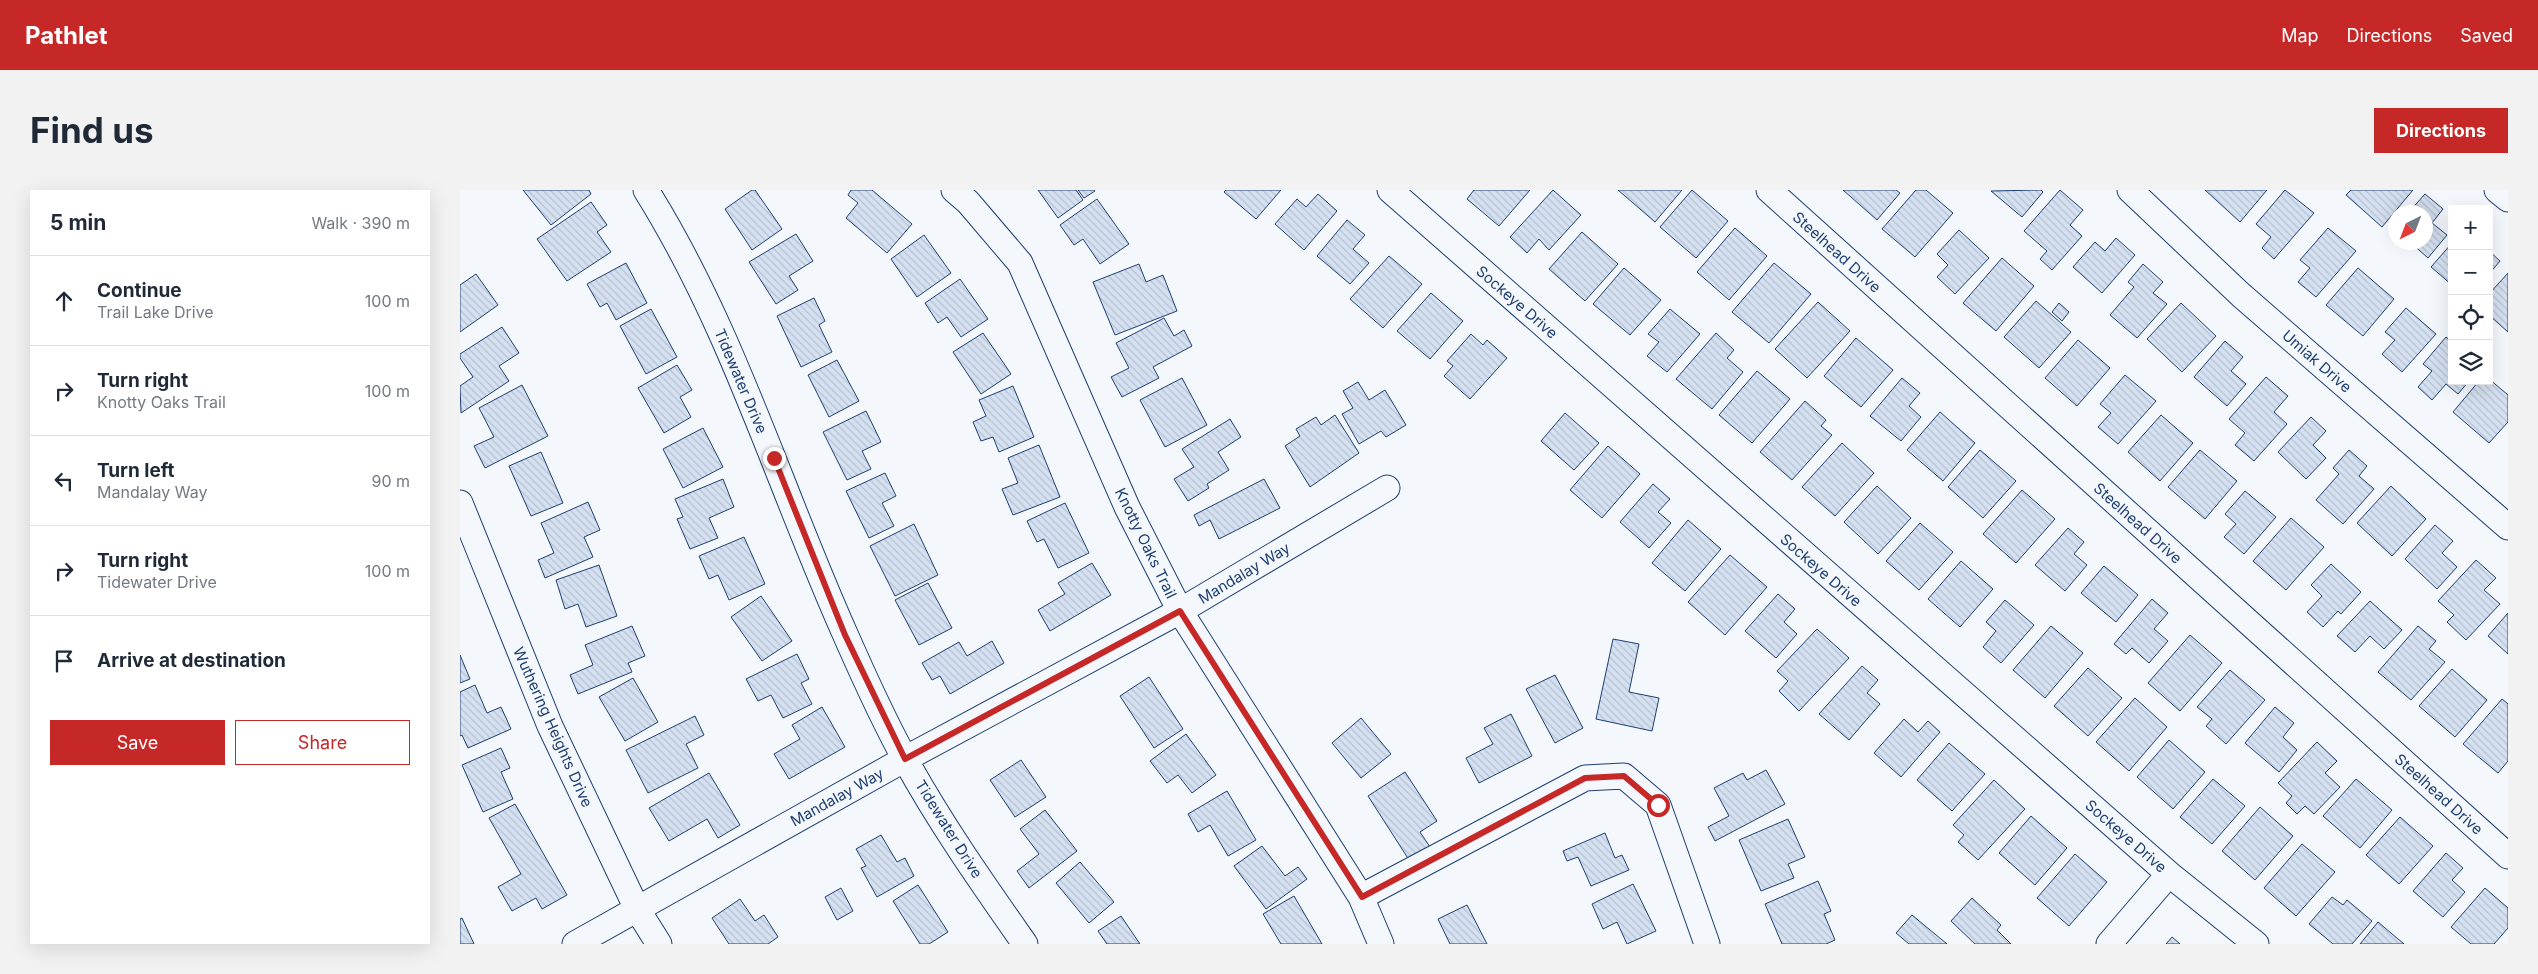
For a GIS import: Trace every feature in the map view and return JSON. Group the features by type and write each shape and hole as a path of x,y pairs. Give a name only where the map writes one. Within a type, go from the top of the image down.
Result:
{"street":[{"name":"Tidewater Drive","path":"646,190 672,232 738,366 845,635 905,759 984,886 1025,944"},
{"name":"Knotty Oaks Trail","path":"954,190 968,202 1020,263 1127,507 1180,611 1362,897 1381,944"},
{"name":"Sockeye Drive","path":"1390,190 2169,874 2256,944"},
{"name":"Steelhead Drive","path":"1769,190 2508,856"},
{"name":"Umiak Drive","path":"2130,190 2242,295 2508,527"},
{"path":"2497,190 2508,199"},
{"name":"Mandalay Way","path":"575,944 905,759 1180,611 1386,488"},
{"name":"Wuthering Heights Drive","path":"460,503 550,726 637,909 660,944"},
{"path":"1362,897 1585,778 1624,776 1658,805 1707,944"},
{"path":"2109,944 2169,874"}],"building":[{"path":"523,190 589,190 591,194 551,225"},
{"path":"752,190 755,190 782,229 752,250 725,209"},
{"path":"851,190 872,190 912,224 887,253 846,218 858,203 848,195"},
{"path":"1038,190 1076,190 1083,200 1058,218"},
{"path":"1078,190 1094,190 1095,191 1084,198"},
{"path":"1226,190 1281,190 1256,219 1224,192"},
{"path":"1474,190 1530,190 1499,226 1467,199"},
{"path":"1553,190 1581,215 1549,250 1539,239 1527,253 1510,237"},
{"path":"1618,190 1682,190 1655,222"},
{"path":"1692,190 1728,221 1696,258 1660,227"},
{"path":"1843,190 1896,190 1900,193 1877,220"},
{"path":"1916,190 1926,190 1953,213 1915,257 1882,229"},
{"path":"2041,190 2043,192 2022,217 1991,191"},
{"path":"2060,190 2083,210 2070,225 2082,236 2052,270 2040,259 2047,251 2024,231"},
{"path":"2205,190 2267,190 2240,222"},
{"path":"2285,190 2314,213 2274,259 2262,248 2271,237 2256,224"},
{"path":"2351,190 2413,190 2400,205 2388,205 2388,220 2382,227 2346,195"},
{"path":"1318,194 1337,211 1304,250 1275,224 1297,199 1306,207"},
{"path":"2425,194 2443,209 2433,222 2433,205 2415,205"},
{"path":"1097,199 1129,244 1100,264 1083,239 1074,245 1060,225"},
{"path":"591,202 607,225 597,232 611,252 567,281 537,239"},
{"path":"1347,220 1365,235 1353,249 1369,263 1350,284 1317,256"},
{"path":"2433,224 2447,235 2428,258 2419,250 2433,250"},
{"path":"1735,228 1767,256 1729,300 1697,272"},
{"path":"2328,228 2356,251 2316,297 2298,282 2310,268 2300,260"},
{"path":"1959,230 1989,258 1955,294 1937,277 1948,265 1937,254"},
{"path":"1582,232 1618,264 1585,301 1549,269"},
{"path":"796,234 813,261 789,276 798,290 776,304 749,262"},
{"path":"924,235 951,273 917,297 891,259"},
{"path":"2116,238 2135,255 2102,293 2073,267 2095,242 2105,251"},
{"path":"2448,248 2448,282 2431,267"},
{"path":"2493,255 2500,261 2493,269"},
{"path":"1389,256 1422,284 1383,328 1350,299"},
{"path":"2002,258 2034,286 1996,331 1963,303"},
{"path":"626,263 647,303 616,320 607,303 600,307 587,284"},
{"path":"1774,263 1811,294 1769,343 1732,312"},
{"path":"1139,264 1146,282 1163,275 1177,311 1115,335 1093,282"},
{"path":"2143,264 2163,282 2153,293 2167,304 2137,338 2110,315 2134,287 2128,282"},
{"path":"1624,268 1661,300 1630,335 1593,304"},
{"path":"2358,268 2394,299 2363,336 2326,305"},
{"path":"2508,273 2508,332 2493,319 2493,290"},
{"path":"476,274 498,305 460,332 460,285"},
{"path":"960,279 988,319 961,337 947,317 938,323 925,303"},
{"path":"1431,293 1463,321 1430,359 1397,331"},
{"path":"814,298 825,321 819,325 832,352 801,367 777,316"},
{"path":"2036,301 2071,332 2039,368 2004,337"},
{"path":"1818,302 1850,331 1807,378 1775,349"},
{"path":"2059,303 2069,312 2062,321 2052,312"},
{"path":"2181,303 2216,336 2182,372 2147,339"},
{"path":"2406,308 2436,334 2402,372 2382,354 2395,340 2385,332"},
{"path":"651,309 677,357 646,374 620,326"},
{"path":"1670,309 1700,334 1667,372 1647,356 1659,342 1648,334"},
{"path":"1164,318 1174,336 1184,330 1192,346 1153,367 1159,378 1122,397 1111,377 1129,368 1116,343"},
{"path":"502,327 519,353 499,366 509,381 461,413 460,386 473,377 460,358 460,354"},
{"path":"983,333 1011,374 981,394 953,352"},
{"path":"1716,333 1734,350 1727,358 1743,372 1712,409 1676,379"},
{"path":"1471,334 1483,345 1487,340 1507,358 1470,399 1444,376 1453,366 1447,361"},
{"path":"2446,337 2448,339 2448,385 2466,385 2458,394 2446,384 2432,400 2418,387 2432,371 2423,364"},
{"path":"1856,338 1893,370 1861,407 1824,376"},
{"path":"2078,340 2110,368 2077,406 2045,378"},
{"path":"2225,341 2243,357 2231,371 2246,384 2227,406 2194,377"},
{"path":"837,360 859,401 829,417 808,375"},
{"path":"677,365 692,390 680,397 691,417 664,433 638,388"},
{"path":"1757,371 1790,399 1752,443 1719,415"},
{"path":"2125,375 2156,401 2118,444 2098,427 2111,413 2100,404"},
{"path":"2266,377 2288,396 2274,412 2287,424 2254,461 2235,445 2245,433 2229,419"},
{"path":"1182,378 1207,425 1165,447 1140,400"},
{"path":"1902,378 1920,393 1909,406 1921,417 1901,441 1870,416"},
{"path":"1358,382 1369,400 1385,390 1406,425 1386,437 1381,431 1359,444 1342,414 1353,408 1343,391"},
{"path":"2493,382 2508,395 2508,422 2489,443 2453,412 2476,385 2493,385"},
{"path":"522,385 548,436 485,468 474,446 494,437 479,408"},
{"path":"1013,386 1034,437 999,452 993,437 981,441 973,422 986,416 979,400"},
{"path":"1805,401 1826,420 1821,426 1832,435 1792,480 1760,452"},
{"path":"866,411 881,442 862,451 871,469 847,480 823,432"},
{"path":"1940,412 1975,443 1943,481 1907,450"},
{"path":"1565,413 1599,443 1574,470 1541,441"},
{"path":"1335,415 1359,453 1310,487 1285,446 1300,436 1296,429 1316,417 1321,425"},
{"path":"2161,415 2193,443 2160,481 2128,452"},
{"path":"2311,417 2326,431 2313,445 2326,458 2306,479 2278,452"},
{"path":"1230,419 1241,437 1218,452 1229,470 1207,484 1209,488 1188,501 1174,479 1194,467 1182,449"},
{"path":"703,428 723,467 683,488 663,449"},
{"path":"1842,443 1874,473 1835,516 1802,487"},
{"path":"1039,445 1060,497 1013,515 1002,489 1018,483 1008,458"},
{"path":"1608,446 1640,474 1602,518 1570,490"},
{"path":"1980,450 2016,481 1983,518 1948,487"},
{"path":"2200,450 2237,481 2205,519 2168,487"},
{"path":"2349,450 2367,466 2359,476 2374,489 2343,524 2316,500 2339,474 2333,468"},
{"path":"541,452 563,503 531,516 509,466"},
{"path":"885,473 896,496 882,503 894,526 869,538 846,491"},
{"path":"723,479 734,507 709,518 718,538 690,549 677,519 683,517 675,499"},
{"path":"1264,479 1280,508 1219,539 1210,520 1199,526 1194,515"},
{"path":"1653,484 1670,499 1658,512 1671,523 1649,548 1620,522"},
{"path":"1877,486 1911,518 1878,554 1844,522"},
{"path":"2391,486 2426,519 2392,556 2357,523"},
{"path":"2022,490 2055,519 2016,563 1983,534"},
{"path":"2245,491 2276,517 2244,554 2224,537 2236,524 2225,514"},
{"path":"588,502 600,530 584,537 593,557 545,578 538,560 554,553 541,523"},
{"path":"1065,503 1089,553 1058,568 1044,539 1037,542 1027,521"},
{"path":"2291,518 2324,547 2286,590 2253,561"},
{"path":"1688,520 1721,549 1685,591 1652,563"},
{"path":"1920,523 1953,552 1919,590 1886,561"},
{"path":"914,524 938,575 895,596 870,546"},
{"path":"2435,525 2453,541 2442,553 2457,567 2437,589 2405,559"},
{"path":"2068,528 2084,542 2074,554 2087,565 2065,591 2035,565"},
{"path":"744,537 765,584 729,600 718,575 709,579 699,556"},
{"path":"1730,555 1767,587 1725,635 1688,602"},
{"path":"2476,560 2496,578 2484,590 2500,604 2466,640 2447,622 2454,615 2438,601"},
{"path":"1961,561 1993,589 1960,627 1928,599"},
{"path":"1092,563 1111,595 1050,631 1038,610 1065,594 1058,583"},
{"path":"2331,564 2361,592 2341,614 2338,611 2323,627 2307,612 2322,596 2311,585"},
{"path":"599,565 617,616 586,627 578,604 565,609 556,580"},
{"path":"2104,566 2138,595 2116,622 2081,593"},
{"path":"928,583 952,628 919,645 895,600"},
{"path":"1778,594 1795,609 1784,622 1797,634 1776,658 1745,631"},
{"path":"761,596 792,641 762,661 731,617"},
{"path":"2152,599 2168,613 2154,629 2168,641 2149,663 2132,648 2126,654 2114,644"},
{"path":"2005,600 2034,625 2001,663 1983,647 1996,631 1986,622"},
{"path":"2370,601 2402,630 2384,649 2370,636 2355,652 2337,636"},
{"path":"2508,613 2508,654 2488,636"},
{"path":"632,626 645,656 628,663 632,672 578,694 570,675 593,665 585,645"},
{"path":"2051,626 2083,653 2045,698 2013,670"},
{"path":"2418,626 2436,641 2429,649 2445,662 2411,700 2378,672"},
{"path":"1817,629 1849,658 1799,711 1779,691 1788,681 1777,671"},
{"path":"2190,635 2222,663 2180,711 2148,683"},
{"path":"1613,639 1639,644 1629,692 1659,698 1652,731 1596,719"},
{"path":"992,641 1004,663 950,694 940,676 932,680 922,663 959,642 967,656"},
{"path":"797,654 809,679 801,683 812,704 783,718 771,695 758,701 746,679"},
{"path":"460,655 470,679 460,683"},
{"path":"1862,666 1878,680 1867,693 1880,704 1849,740 1819,714"},
{"path":"2088,668 2122,698 2088,736 2054,706"},
{"path":"2452,669 2487,700 2455,737 2419,706"},
{"path":"2230,670 2265,700 2226,744 2206,726 2212,719 2197,707"},
{"path":"1555,675 1583,728 1555,743 1526,689"},
{"path":"1149,677 1183,729 1154,748 1120,696"},
{"path":"633,678 658,722 625,741 599,697"},
{"path":"475,685 487,713 501,707 511,729 468,748 462,735 460,736 460,692"},
{"path":"2135,698 2167,727 2129,771 2096,742"},
{"path":"2502,699 2508,704 2508,761 2498,773 2463,744"},
{"path":"822,707 845,747 789,779 774,754 800,739 792,725"},
{"path":"2275,707 2294,723 2283,737 2297,750 2279,772 2245,743"},
{"path":"1511,714 1532,756 1479,783 1466,758 1493,744 1484,728"},
{"path":"695,716 704,735 686,744 698,768 648,793 626,750"},
{"path":"1361,718 1391,754 1361,778 1332,743"},
{"path":"1904,719 1918,732 1928,721 1940,732 1901,777 1874,753"},
{"path":"1186,734 1216,775 1192,793 1178,775 1167,783 1150,761"},
{"path":"2169,740 2205,772 2173,809 2137,777"},
{"path":"2317,742 2337,761 2325,773 2340,787 2314,814 2305,806 2297,814 2286,803 2292,796 2278,783"},
{"path":"1949,743 1985,774 1952,811 1917,780"},
{"path":"501,748 510,768 501,772 513,799 483,812 462,765"},
{"path":"1021,760 1046,797 1015,817 990,780"},
{"path":"1766,770 1785,804 1715,841 1708,827 1729,816 1714,788 1743,773 1747,780"},
{"path":"1405,772 1437,821 1420,832 1432,850 1411,863 1368,796"},
{"path":"709,773 740,825 718,838 707,819 669,841 649,808"},
{"path":"2213,779 2245,806 2212,844 2180,817"},
{"path":"2356,779 2392,810 2360,848 2323,816"},
{"path":"1994,780 2025,809 1978,860 1958,842 1964,835 1953,825"},
{"path":"1227,791 1256,840 1228,856 1210,825 1198,832 1188,814"},
{"path":"515,804 567,895 542,909 536,898 512,911 498,887 521,874 489,818"},
{"path":"2260,807 2293,836 2255,880 2222,851"},
{"path":"1045,810 1077,851 1029,888 1017,871 1039,854 1020,829"},
{"path":"2031,816 2067,848 2035,885 1999,853"},
{"path":"2400,817 2433,846 2399,884 2366,855"},
{"path":"1788,819 1805,857 1788,864 1794,878 1761,891 1739,840"},
{"path":"1605,833 1615,858 1622,855 1629,870 1591,886 1578,857 1567,861 1563,851"},
{"path":"881,835 897,862 905,858 914,876 877,897 861,868 866,866 856,849"},
{"path":"2302,844 2335,872 2296,916 2264,888"},
{"path":"1262,846 1285,876 1298,867 1307,879 1266,909 1234,866"},
{"path":"2446,853 2463,868 2452,880 2465,892 2443,917 2413,891"},
{"path":"2075,854 2107,882 2069,926 2037,898"},
{"path":"1080,862 1114,902 1089,923 1056,883"},
{"path":"1818,881 1831,911 1824,914 1835,940 1826,944 1782,944 1765,904"},
{"path":"1633,884 1656,931 1627,944 1617,922 1603,929 1592,904"},
{"path":"918,885 948,932 929,944 920,944 893,901"},
{"path":"841,888 853,911 837,920 825,897"},
{"path":"2485,888 2508,908 2508,928 2494,944 2471,944 2451,927"},
{"path":"1294,896 1322,944 1281,944 1263,914"},
{"path":"2332,897 2343,905 2347,900 2372,921 2352,944 2333,944 2309,924"},
{"path":"1972,898 2001,925 1997,930 2011,944 1975,944 1951,921"},
{"path":"740,899 755,921 764,915 778,937 768,944 729,944 712,918"},
{"path":"1467,905 1487,944 1450,944 1438,919"},
{"path":"1912,915 1947,944 1909,944 1896,933"},
{"path":"1121,916 1140,944 1107,944 1098,931"},
{"path":"462,918 474,944 460,944 460,919"},
{"path":"2378,922 2404,944 2360,944"},
{"path":"2172,937 2180,944 2166,944"}],"route":[{"path":"774,458 845,635 905,759 1180,611 1362,897 1585,778 1624,776 1658,805"}]}
